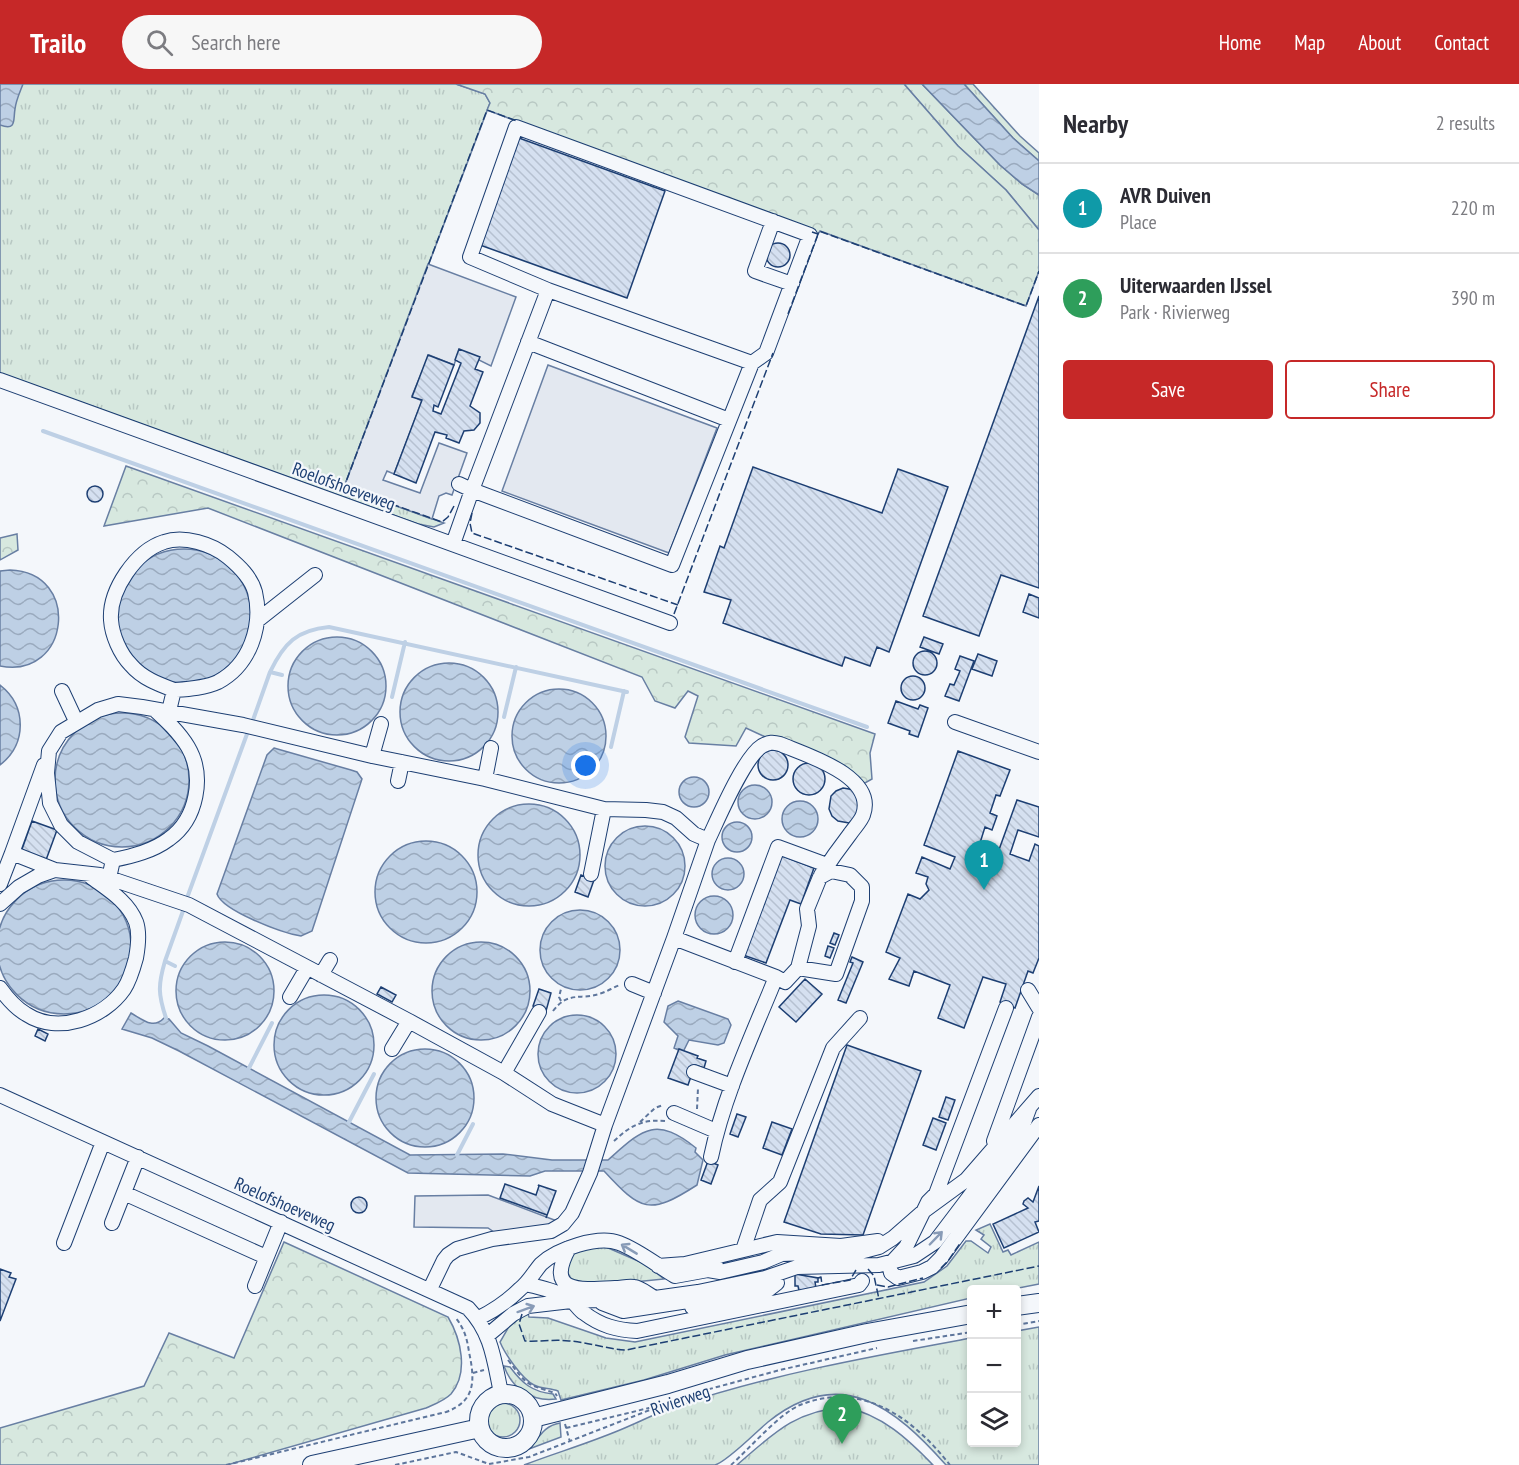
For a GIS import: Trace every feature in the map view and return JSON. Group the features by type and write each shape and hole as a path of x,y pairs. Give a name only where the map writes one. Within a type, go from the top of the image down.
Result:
{"main road":[{"path":"1021,1305 1039,1303"},
{"name":"Rivierweg","path":"533,1418 563,1419 747,1360 867,1333 967,1315"},
{"path":"501,1393 514,1394 526,1401 531,1408 533,1418 531,1432 526,1440 504,1448 488,1441 480,1428 479,1417 482,1407 489,1399 501,1393"},
{"path":"312,1465 480,1428"}],"street":[{"path":"459,484 672,565 752,363 766,353 810,235 516,127 470,257 548,290 752,363"},
{"path":"773,221 755,271 792,284"},
{"path":"453,544 548,290"},
{"path":"528,342 729,420"},
{"name":"Roelofshoeveweg","path":"2,386 453,544 670,623"},
{"path":"191,540 216,547 241,567 254,590 258,620 254,637 234,672 216,683 174,690 150,680 131,666 117,644 111,620 114,598 124,576 139,557 164,541 191,540"},
{"path":"258,620 315,575"},
{"path":"169,711 174,690"},
{"path":"62,691 76,721"},
{"path":"0,884 49,752 61,732 98,710 118,704 257,728 372,756 485,779 604,809 663,812 676,818 694,834 708,840"},
{"path":"49,752 47,773 50,803 61,825 78,842 113,860 132,856 170,838 187,819 197,792 196,770 188,748 171,725 153,709"},
{"path":"955,723 1039,752"},
{"path":"372,756 381,724"},
{"path":"430,1289 444,1260 457,1249 492,1239 551,1232 563,1224 572,1213 590,1173 605,1125 708,840 725,802 760,747 772,742 835,767 859,788 866,802 862,816 824,871 807,909 809,926 798,968 785,982 674,938"},
{"path":"485,779 491,748"},
{"path":"398,782 402,762"},
{"path":"591,874 604,809"},
{"path":"735,962 778,847 824,871 850,874 862,887 862,901 836,974 798,968"},
{"path":"12,854 55,870 109,878 184,904 410,1021 504,1073 552,1104 605,1125"},
{"path":"109,878 113,860"},
{"path":"0,904 19,887 38,876 55,870"},
{"path":"0,988 8,999 27,1015 48,1022 69,1023 89,1017 109,1005 125,988 133,969 139,943 136,922 122,900 87,873"},
{"path":"321,975 330,960"},
{"path":"290,997 307,968"},
{"path":"711,1157 716,1131 732,1086 776,977"},
{"path":"632,984 654,993"},
{"path":"1028,990 1039,1008"},
{"path":"890,1263 906,1247 928,1202 936,1194 1006,1008"},
{"path":"504,1073 539,1012"},
{"path":"990,1152 1039,1017"},
{"path":"743,1250 760,1200 780,1182 833,1048 860,1018"},
{"path":"392,1049 410,1021"},
{"path":"699,1073 732,1086"},
{"name":"Roelofshoeveweg","path":"0,1095 468,1308 478,1318 489,1339 501,1393"},
{"path":"478,1318 491,1312 526,1284 543,1263 569,1248 590,1242 618,1242 675,1276 708,1270 720,1263 761,1255 805,1253 827,1257 845,1256 871,1249 889,1240 966,1180 1039,1096"},
{"path":"668,1109 716,1131"},
{"path":"489,1339 513,1314 528,1306 571,1300 674,1299 697,1285 754,1272 879,1265 914,1256 935,1242 1023,1125 1029,1109"},
{"path":"890,1263 891,1273 898,1278 932,1267 947,1251 1039,1125"},
{"path":"64,1244 103,1142"},
{"path":"112,1223 138,1157"},
{"path":"124,1193 266,1257"},
{"path":"255,1286 281,1222"},
{"path":"658,1266 685,1264 777,1242 841,1246 889,1240"},
{"path":"569,1248 561,1262 559,1272 563,1281 574,1288 634,1287 655,1298"},
{"path":"595,1300 623,1311 674,1299 777,1283 793,1269"},
{"path":"526,1284 571,1300 582,1312 600,1324 619,1330 637,1331 859,1285 862,1281"}],"path":[{"path":"531,1026 550,1014 561,1001 567,998 588,997 603,993 617,985 632,984"},
{"path":"561,989 559,996 561,1001"},
{"path":"640,1122 655,1120 680,1122 694,1116 698,1107 699,1073"},
{"path":"595,1157 603,1153 625,1131 640,1122 655,1108 668,1109"},
{"path":"226,1465 446,1412 462,1403 470,1392 473,1373 466,1334 454,1315"},
{"path":"1021,1324 1039,1321"},
{"path":"909,1342 967,1333"},
{"path":"489,1339 523,1380 531,1386 555,1393 570,1442"},
{"name":"Rivierweg","path":"395,1465 456,1452 489,1464 529,1457 691,1395 780,1370 878,1348"},
{"path":"731,1465 779,1420 799,1406 830,1398 858,1399 878,1404 896,1413 918,1430 950,1465"},
{"path":"563,1419 659,1406"}],"green space":[{"path":"0,84 456,84 485,94 490,103 344,487 444,523 434,527 418,524 0,373"},
{"path":"456,84 904,84 958,146 1006,190 1039,230 1039,271 1026,306 820,231 818,234 487,110 490,103 485,94"},
{"path":"904,84 922,84 1000,165 1039,195 1039,230 1006,190 958,146"},
{"path":"964,84 973,84 1020,136 1039,153 1039,161 1013,138"},
{"path":"126,466 875,734 870,753 872,779 865,783 746,728 736,746 689,743 685,737 698,696 688,691 675,708 655,701 642,677 208,508 104,526"},
{"path":"17,534 18,550 0,560 0,538"},
{"path":"990,1224 1003,1252 1008,1250 1011,1255 1039,1242 1039,1284 1021,1287 1021,1285 967,1285 967,1299 725,1355 644,1380 561,1400 558,1391 529,1382 519,1372 500,1342 511,1323 527,1311 529,1317 548,1318 606,1338 635,1342 924,1282 947,1266 966,1241 971,1241 988,1253 991,1247 981,1239 984,1235 976,1230"},
{"path":"284,1242 448,1317 456,1335 461,1356 460,1376 451,1394 426,1408 227,1465 0,1465 0,1428 144,1386 169,1333 234,1358"},
{"path":"606,1247 645,1264 664,1279 576,1283 567,1269 572,1255 582,1249"},
{"path":"1039,1327 1039,1465 946,1465 927,1444 887,1411 865,1400 843,1395 819,1396 795,1405 768,1422 734,1452 715,1465 524,1465 671,1408 749,1384 967,1339 967,1447 1021,1447 1021,1330"},
{"path":"504,1366 510,1367 528,1386 553,1394 556,1399 539,1398 524,1392 512,1381"},
{"path":"503,1403 515,1408 520,1420 515,1432 503,1437 491,1432 486,1420 491,1408"},
{"path":"845,1407 871,1416 893,1429 933,1465 737,1465 774,1434 798,1419 827,1409"},
{"path":"560,1423 561,1437 529,1449 545,1430"}],"shaded area":[{"path":"428,264 516,297 491,366 459,350 454,365 429,355 412,396 422,401 394,474 387,471 383,480 420,493 439,443 467,453 452,495 446,493 439,496 432,519 344,487"},
{"path":"548,365 717,428 669,553 502,491"},
{"path":"488,1195 557,1221 549,1227 494,1232 488,1228 414,1227 415,1196"}],"water":[{"path":"0,84 23,84 16,102 13,123 9,127 0,125"},
{"path":"922,84 964,84 1013,138 1039,161 1039,195 1000,165"},
{"path":"184,549 210,554 231,569 246,590 251,616 246,642 231,663 210,678 184,683 158,678 137,663 122,642 117,616 122,590 137,569 158,554"},
{"path":"10,570 33,575 49,588 57,605 58,624 53,642 41,657 23,666 0,666 0,571"},
{"path":"337,637 347,638 364,645 378,659 385,676 385,696 378,713 364,727 347,734 337,735 327,734 310,727 296,713 289,696 288,686 289,676 296,659 310,645 327,638"},
{"path":"449,663 459,664 476,671 490,685 497,702 497,722 490,739 476,753 459,760 449,761 439,760 422,753 408,739 401,722 400,712 401,702 408,685 422,671 439,664"},
{"path":"0,685 15,703 20,725 15,747 0,765"},
{"path":"559,689 577,692 592,703 603,718 606,736 603,754 592,769 577,780 559,783 541,780 526,769 515,754 512,736 515,718 526,703 541,692"},
{"path":"122,713 148,718 170,732 184,754 189,780 184,806 170,828 148,842 122,847 96,842 74,828 60,806 55,780 60,754 74,732 96,718"},
{"path":"274,748 357,772 362,779 312,931 301,936 281,931 241,914 222,901 217,894 267,755"},
{"path":"694,777 705,781 709,792 705,803 694,807 683,803 679,792 683,781"},
{"path":"755,785 767,790 772,802 767,814 755,819 743,814 738,802 743,790"},
{"path":"800,801 813,806 818,819 813,832 800,837 787,832 782,819 787,806"},
{"path":"529,804 548,808 565,819 576,836 580,855 576,874 565,891 548,902 529,906 510,902 493,891 482,874 478,855 482,836 493,819 510,808"},
{"path":"737,822 748,826 752,837 748,848 737,852 726,848 722,837 726,826"},
{"path":"645,826 660,829 673,838 682,851 685,866 682,881 673,894 660,903 645,906 630,903 617,894 608,881 605,866 608,851 617,838 630,829"},
{"path":"426,841 445,845 462,856 473,873 477,892 473,911 462,928 445,939 426,943 407,939 390,928 379,911 375,892 379,873 390,856 407,845"},
{"path":"728,858 739,863 744,874 739,885 728,890 717,885 712,874 717,863"},
{"path":"51,881 77,881 101,891 120,910 130,934 130,960 120,984 101,1003 77,1013 51,1013 27,1003 8,984 -1,963 -1,931 8,910 27,891"},
{"path":"714,896 727,902 733,915 727,928 714,934 701,928 695,915 701,902"},
{"path":"580,910 595,913 608,922 617,935 620,950 617,965 608,978 595,987 580,990 565,987 552,978 543,965 540,950 543,935 552,922 565,913"},
{"path":"225,942 244,946 259,957 270,972 274,991 270,1010 259,1025 244,1036 225,1040 206,1036 191,1025 180,1010 176,991 180,972 191,957 206,946"},
{"path":"481,942 500,946 516,956 526,972 530,991 526,1010 516,1026 500,1036 481,1040 462,1036 446,1026 436,1010 432,991 436,972 446,956 462,946"},
{"path":"324,995 352,1003 366,1017 374,1045 366,1073 352,1087 324,1095 296,1087 282,1073 274,1045 282,1017 296,1003"},
{"path":"678,1001 728,1019 731,1025 724,1043 718,1045 689,1040 683,1052 674,1048 678,1036 664,1022 668,1006"},
{"path":"131,1013 152,1023 164,1018 169,1019 181,1033 410,1155 503,1154 552,1160 608,1160 640,1134 659,1129 682,1138 696,1148 695,1152 703,1160 697,1185 667,1202 646,1205 627,1194 604,1171 545,1171 530,1176 408,1173 179,1051 152,1038 122,1029"},
{"path":"577,1015 592,1018 605,1026 613,1039 616,1054 613,1069 605,1082 592,1090 577,1093 562,1090 549,1082 541,1069 538,1054 541,1039 549,1026 562,1018"},
{"path":"425,1049 444,1053 459,1064 470,1079 474,1098 470,1117 459,1132 444,1143 425,1147 406,1143 391,1132 380,1117 376,1098 380,1079 391,1064 406,1053"}],"building":[{"path":"519,138 665,191 627,298 480,245"},
{"path":"778,243 783,244 789,250 789,260 783,266 778,267 773,266 767,260 766,255 767,250 773,244"},
{"path":"1039,296 1039,588 1001,575 979,636 923,616"},
{"path":"459,349 480,357 475,369 483,372 470,406 480,413 480,423 474,430 464,431 459,443 446,438 447,435 435,432 416,483 394,474 422,400 412,397 428,355 454,365 438,407 434,405 433,411 441,414 461,363 455,360"},
{"path":"753,467 882,513 898,469 948,487 889,652 877,647 870,666 845,657 842,666 723,623 731,600 704,592 720,546 724,548"},
{"path":"95,486 103,494 95,502 87,494"},
{"path":"1029,594 1039,598 1039,618 1023,612"},
{"path":"924,637 943,644 939,654 920,647"},
{"path":"925,651 934,654 937,663 934,672 925,675 916,672 913,663 916,654"},
{"path":"978,654 997,661 992,676 972,669"},
{"path":"960,656 974,661 959,701 945,696 950,684 954,685 960,671 955,669"},
{"path":"913,676 922,679 925,688 922,697 913,700 904,697 901,688 904,679"},
{"path":"896,701 918,709 920,705 928,708 918,737 909,734 910,731 888,723"},
{"path":"773,750 784,754 788,765 784,776 773,780 762,776 758,765 762,754"},
{"path":"958,751 1010,770 1000,796 996,795 990,813 997,816 992,830 985,827 974,862 992,869 1017,800 1039,807 1039,837 1018,830 1010,854 1029,861 1035,844 1039,846 1039,958 1033,973 1028,971 1015,1008 1000,1002 1006,984 983,977 964,1028 938,1018 950,985 914,971 909,986 889,979 900,958 886,952 908,894 920,899 929,890 926,884 928,877 916,873 922,857 950,869 955,857 924,845"},
{"path":"809,763 820,768 825,779 820,790 809,795 798,790 793,779 798,768"},
{"path":"843,788 855,790 861,815 849,823 838,821 829,809 831,796"},
{"path":"32,821 57,830 46,860 21,852"},
{"path":"780,855 814,868 801,904 790,900 766,963 743,955"},
{"path":"581,875 594,880 588,897 575,892"},
{"path":"834,933 839,935 835,945 830,943"},
{"path":"828,946 834,948 830,958 825,956"},
{"path":"852,957 863,962 846,1003 838,1000 853,963 850,962"},
{"path":"805,979 822,994 796,1022 779,1007"},
{"path":"381,987 396,995 392,1002 377,994"},
{"path":"539,989 551,993 546,1011 533,1006"},
{"path":"38,1029 48,1034 45,1041 35,1036"},
{"path":"847,1045 921,1071 863,1235 821,1234 784,1222"},
{"path":"679,1049 706,1061 704,1068 695,1065 688,1085 668,1078"},
{"path":"946,1097 955,1100 948,1120 939,1117"},
{"path":"737,1114 746,1117 738,1137 730,1134"},
{"path":"933,1118 946,1123 936,1150 923,1145"},
{"path":"772,1122 792,1129 782,1155 763,1148"},
{"path":"708,1161 718,1165 711,1184 701,1180"},
{"path":"505,1184 536,1195 538,1185 556,1191 546,1218 547,1215 500,1198"},
{"path":"1039,1186 1039,1221 1035,1222 1039,1232 1004,1248 993,1224 1028,1208 1023,1204 1024,1201 1028,1198 1033,1202"},
{"path":"359,1197 367,1205 359,1213 351,1205"},
{"path":"0,1269 11,1273 9,1277 16,1279 0,1321"},
{"path":"795,1274 818,1278 818,1282 815,1282 816,1288 799,1291 798,1286 795,1286"}],"waterway":[{"path":"43,431 867,727"},
{"path":"282,675 270,672 286,646 308,631 329,627 627,692"},
{"path":"392,697 405,642"},
{"path":"504,717 516,667"},
{"path":"253,720 270,672"},
{"path":"611,747 624,691"},
{"path":"187,898 247,734"},
{"path":"175,966 165,961 183,911"},
{"path":"165,961 160,990 166,1018"},
{"path":"249,1068 272,1023"},
{"path":"349,1122 374,1074"},
{"path":"457,1155 473,1124"}],"fence":[{"path":"454,506 442,522 344,487 487,110 517,121"},
{"path":"812,232 818,234 819,231 1026,306 1039,271"},
{"path":"788,314 818,234"},
{"path":"674,614 773,353"},
{"path":"472,513 470,523 472,533 678,605"},
{"path":"941,1268 961,1242"},
{"path":"522,1314 519,1324 525,1341 563,1340 626,1350 1039,1266"},
{"path":"868,1269 874,1276 879,1299"},
{"path":"818,1278 821,1277 822,1285 850,1280 856,1270"},
{"path":"877,1285 888,1287 923,1278"}],"place":[{"name":"AVR Duiven","path":"984,890"},
{"name":"Uiterwaarden IJssel","path":"842,1444"}]}
